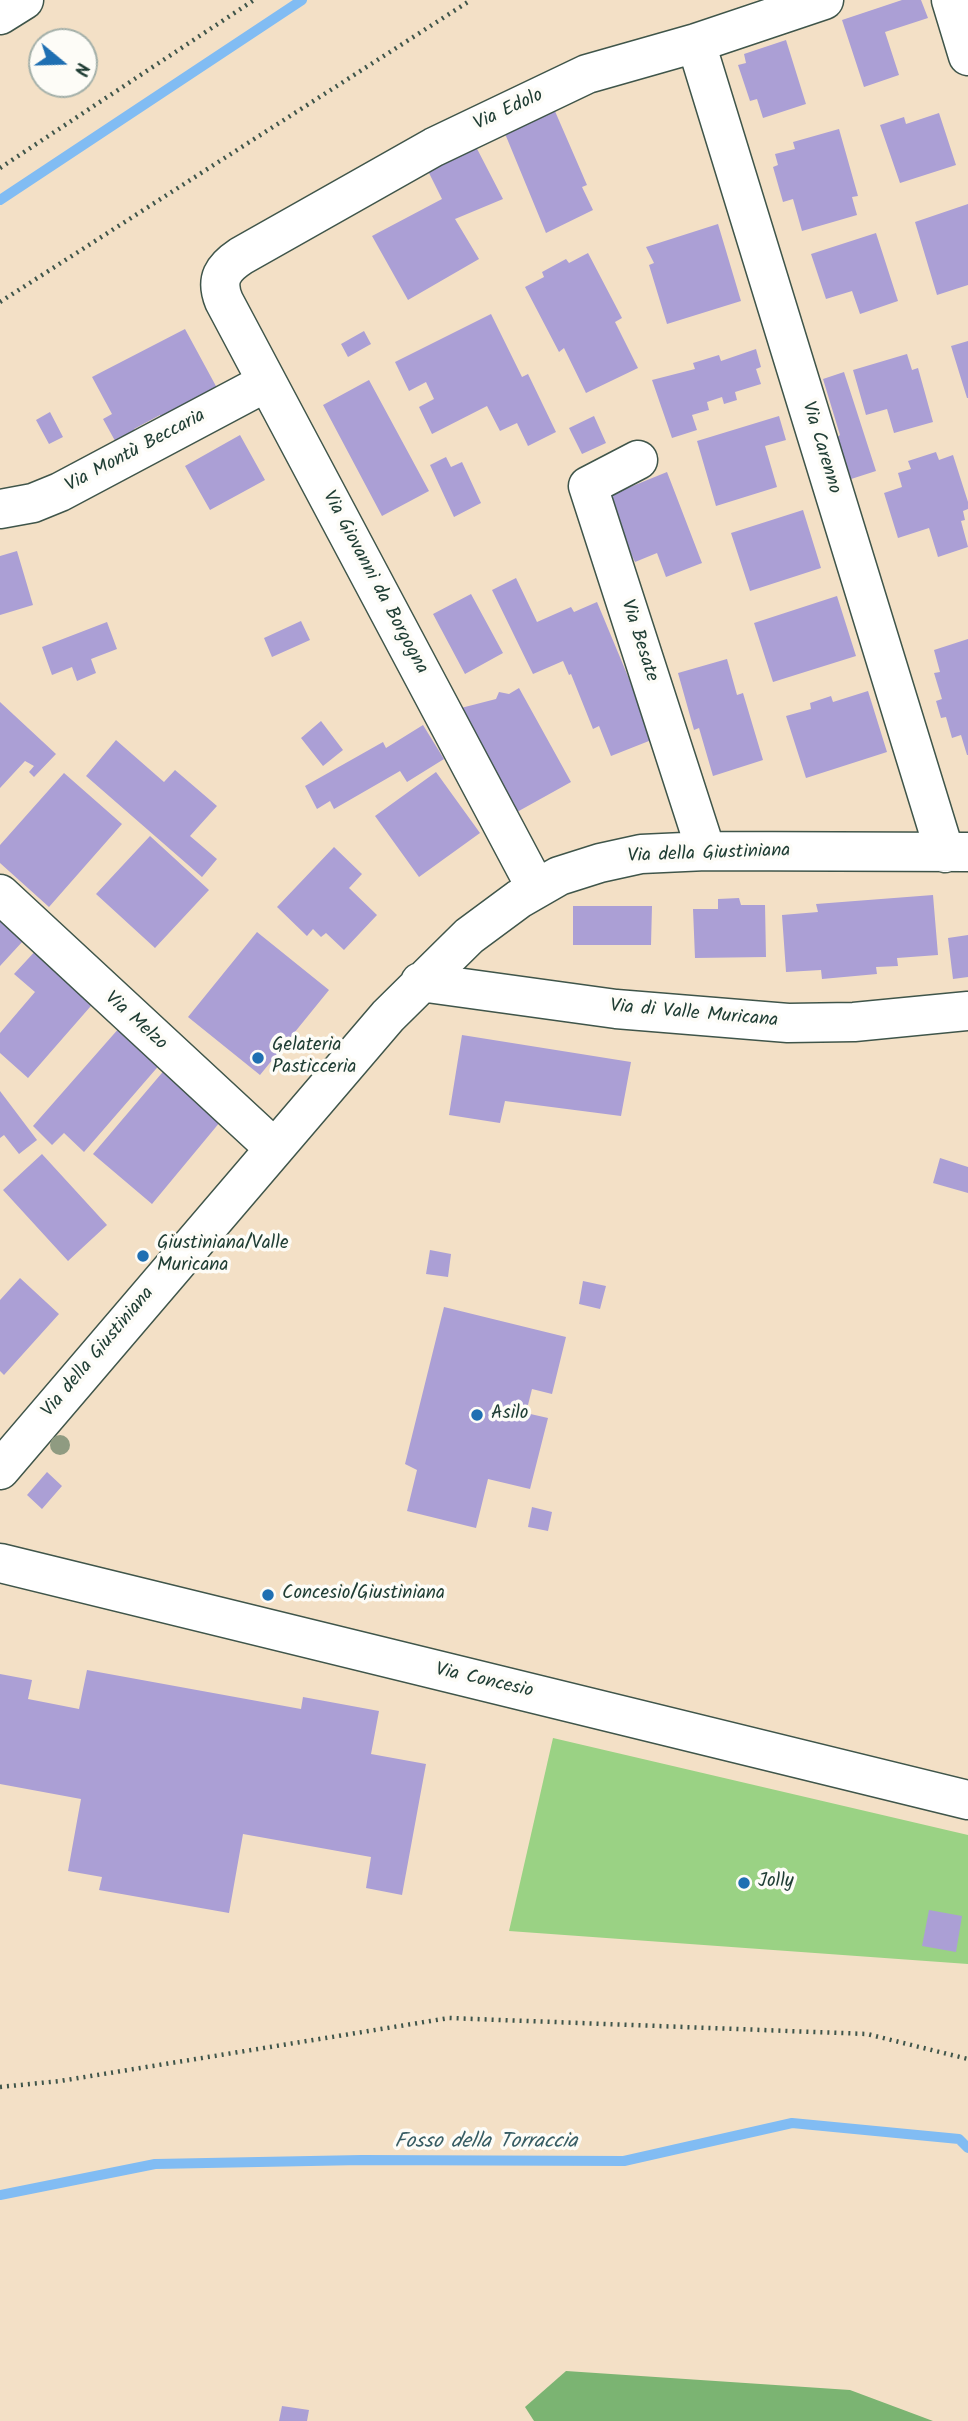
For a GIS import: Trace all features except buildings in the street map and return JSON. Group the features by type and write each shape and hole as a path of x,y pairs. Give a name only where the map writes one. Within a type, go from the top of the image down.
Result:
{"street":[{"path":"0,15 24,0"},
{"name":"Via Edolo","path":"221,275 241,256 434,147 587,74 644,55 696,43 824,0"},
{"path":"951,0 968,55"},
{"name":"Via Carenno","path":"696,43 956,852"},
{"name":"Via Giovanni da Borgogna","path":"221,275 219,284 223,300 537,888"},
{"name":"Via Montù Beccaria","path":"0,509 33,503 60,492 267,382"},
{"name":"Via Besate","path":"638,460 588,486 706,851"},
{"name":"Via della Giustiniana","path":"0,1470 273,1147 420,982 469,936 537,888 559,876 618,858 706,851 956,852"},
{"name":"Via Melzo","path":"0,894 81,972 273,1147"},
{"name":"Via di Valle Muricana","path":"420,982 616,1009 788,1023 854,1022 968,1011"},
{"name":"Via Concesio","path":"0,1563 968,1800"}],"path":[{"path":"0,168 254,0"},
{"path":"0,302 471,0"},
{"path":"0,2087 60,2081 449,2018 867,2035 968,2059"}],"green space":[{"name":"Jolly","path":"553,1738 968,1835 968,1964 509,1931"},
{"path":"566,2371 850,2390 933,2421 534,2421 525,2407"}],"waterway":[{"path":"0,200 302,0"},
{"name":"Fosso della Torraccia","path":"0,2195 155,2164 362,2160 624,2161 792,2123 959,2139 968,2148"}],"place":[{"name":"Gelateria Pasticceria","path":"258,1058"},
{"name":"Giustiniana/Valle Muricana","path":"143,1256"},
{"name":"Asilo","path":"477,1415"},
{"name":"Concesio/Giustiniana","path":"268,1595"},
{"name":"Jolly","path":"744,1883"}]}
